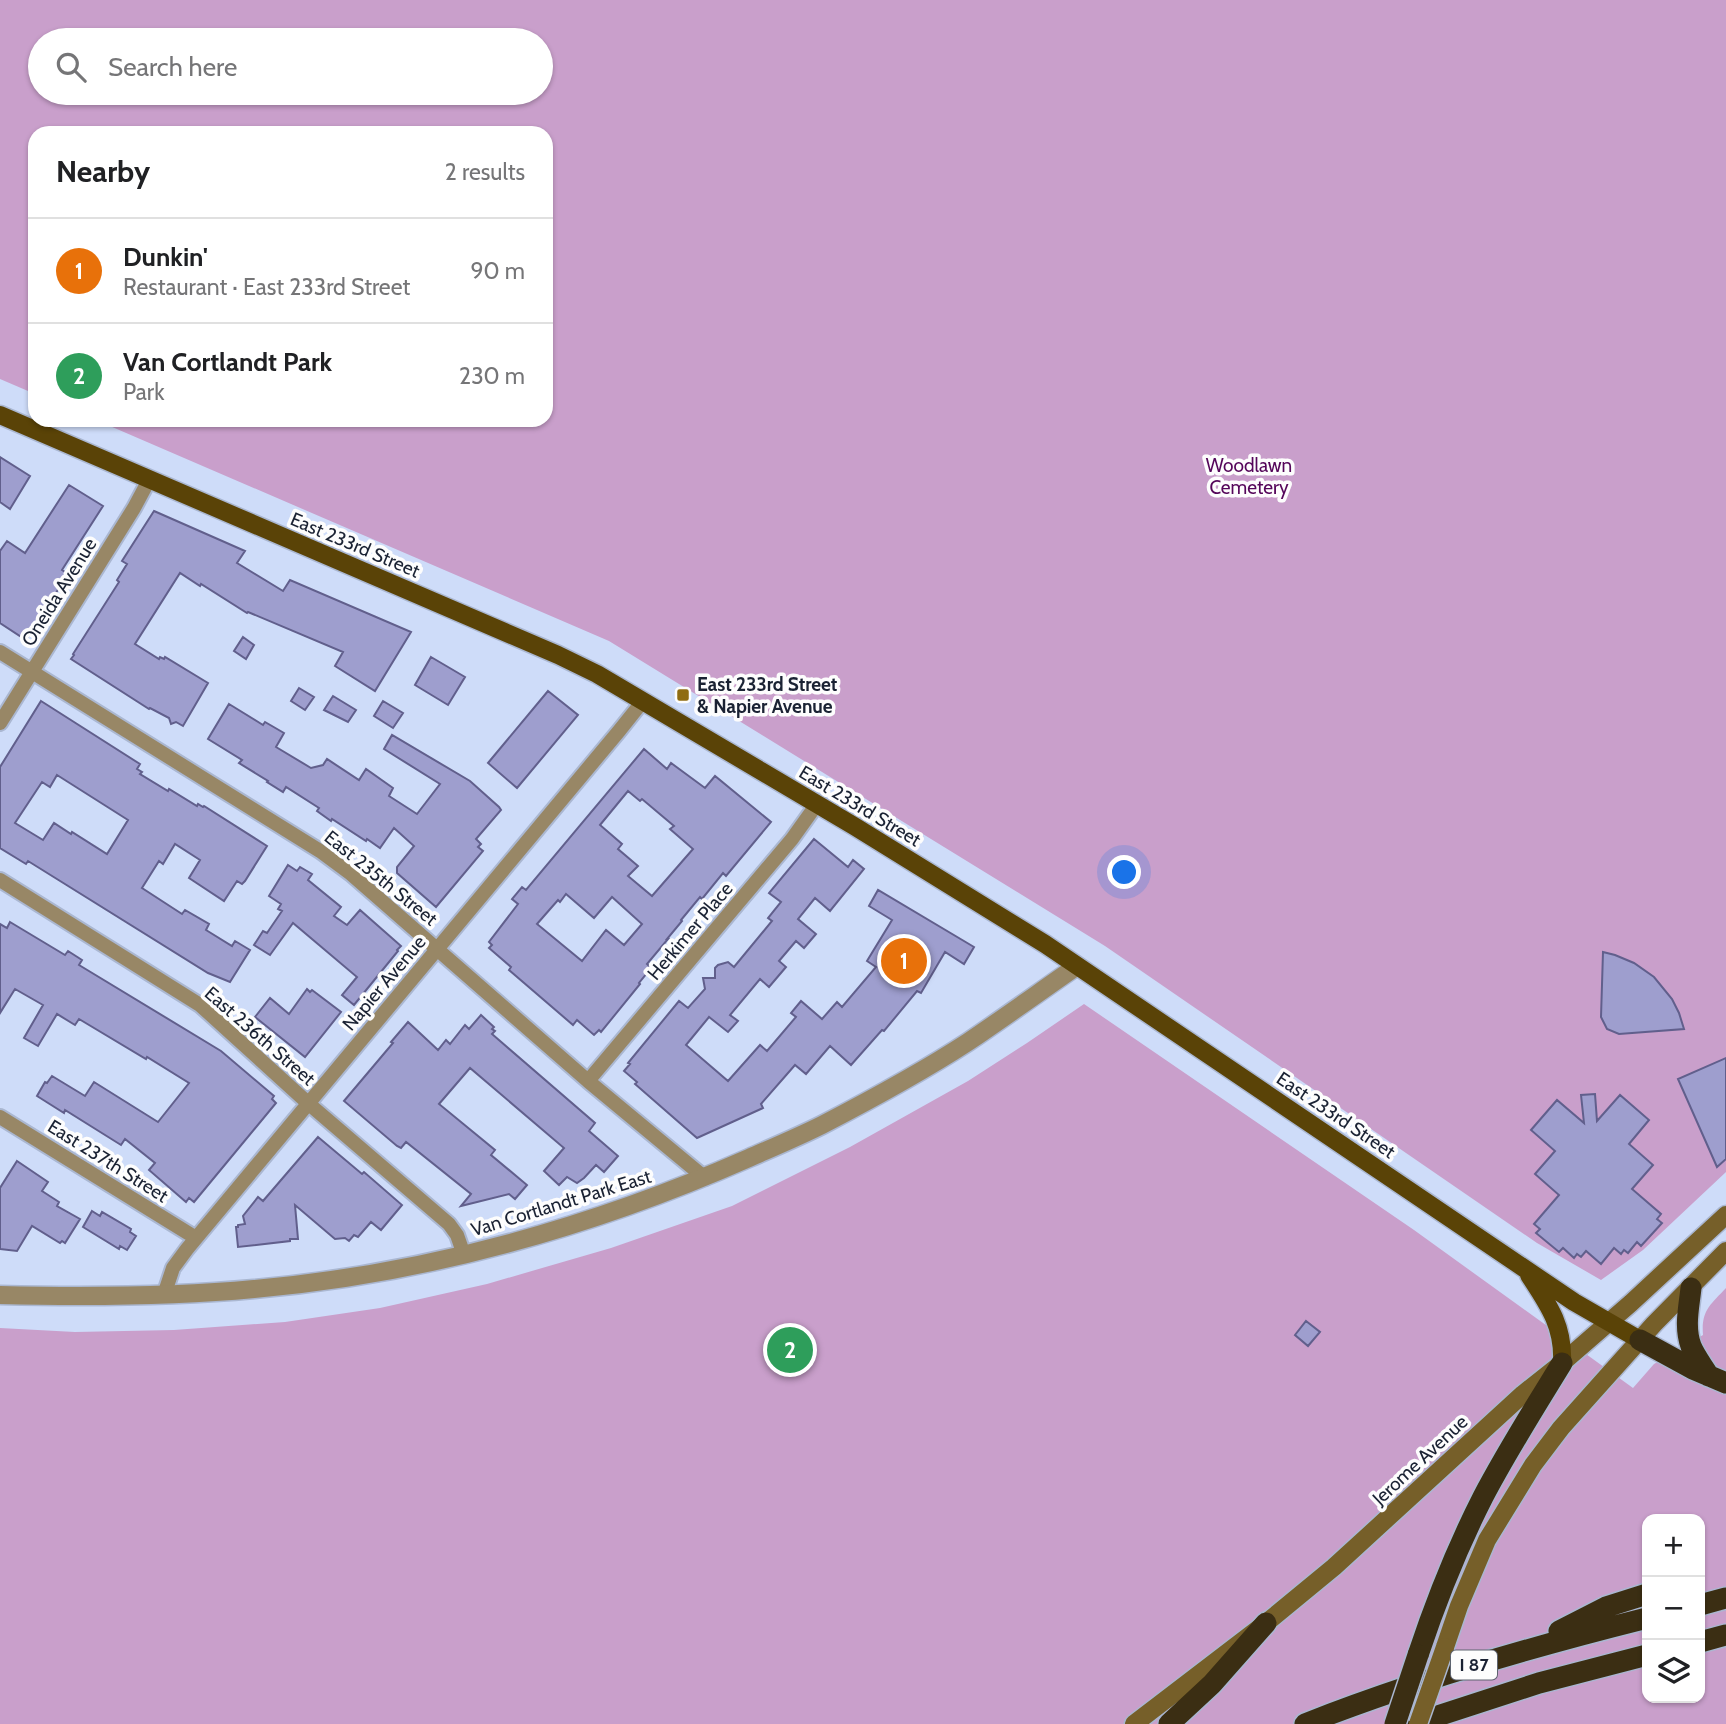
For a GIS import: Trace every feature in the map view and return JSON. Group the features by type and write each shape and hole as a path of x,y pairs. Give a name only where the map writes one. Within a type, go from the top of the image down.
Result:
{"highway":[{"path":"1691,1288 1688,1323 1692,1346 1717,1379"},
{"path":"1640,1339 1666,1355 1717,1379"},
{"path":"1395,1724 1445,1580 1482,1498 1562,1363"},
{"path":"1519,1651 1606,1607 1642,1596"},
{"path":"1705,1604 1726,1598"},
{"name":"I 87","path":"1305,1724 1399,1689 1519,1651 1642,1619"},
{"path":"1169,1724 1212,1684 1266,1623"},
{"path":"1705,1641 1726,1635"},
{"name":"I 87","path":"1416,1724 1539,1683 1642,1656"}],"main road":[{"name":"East 233rd Street","path":"0,415 574,662 817,804 1077,965 1574,1302 1640,1339"},
{"name":"Jerome Avenue","path":"1134,1724 1334,1567 1523,1394 1609,1322 1726,1215"},
{"path":"1416,1724 1478,1559 1521,1483 1562,1428 1640,1339 1726,1251"},
{"path":"1525,1269 1555,1319 1561,1337 1562,1363"}],"street":[{"name":"Oneida Avenue","path":"0,723 149,480"},
{"name":"East 235th Street","path":"0,652 320,851 367,887 589,1081 705,1178"},
{"name":"Napier Avenue","path":"164,1295 173,1268 196,1238 643,701"},
{"name":"Herkimer Place","path":"589,1081 792,839 817,804"},
{"name":"East 236th Street","path":"0,880 200,1005 309,1104 449,1224 464,1255"},
{"name":"Van Cortlandt Park East","path":"0,1294 79,1297 164,1295 294,1285 464,1255 557,1230 705,1178 787,1142 891,1087 966,1043 1077,965"},
{"name":"East 237th Street","path":"0,1117 196,1238"}],"green space":[{"name":"Woodlawn Cemetery","path":"0,0 1726,0 1726,1172 1643,1250 1601,1280 1537,1243 1105,946 609,641 112,427 553,427 553,126 28,126 28,391 0,379"},
{"path":"1084,1004 1414,1230 1633,1388 1654,1364 1703,1335 1705,1314 1726,1288 1726,1724 0,1724 0,1328 75,1332 174,1330 285,1322 380,1308 487,1284 611,1248 732,1206 850,1147 968,1081"}],"building":[{"path":"0,457 30,476 10,509 0,502"},
{"path":"69,485 103,506 62,570 68,574 26,640 0,623 0,551 7,541 25,553"},
{"path":"154,511 245,551 237,563 283,591 290,580 411,632 375,691 335,666 343,652 247,613 180,573 135,644 159,659 165,657 208,683 183,726 176,722 171,724 169,718 149,709 71,659 119,582 117,580 127,564 122,561"},
{"path":"243,637 254,645 246,659 234,651"},
{"path":"431,657 465,677 448,705 415,685"},
{"path":"299,688 314,697 305,710 291,701"},
{"path":"548,691 578,715 517,788 488,763"},
{"path":"333,696 356,710 348,722 324,710"},
{"path":"41,701 140,764 137,769 142,772 140,774 197,806 204,806 267,846 245,881 242,884 237,881 224,901 189,878 200,860 175,844 163,864 159,861 142,888 182,914 185,910 209,924 206,930 232,946 235,941 250,950 230,982 208,973 28,861 26,864 0,848 0,767","holes":["57,775 128,820 107,854 54,823 43,840 15,823 42,782 50,787"]},
{"path":"383,701 403,713 393,728 374,716"},
{"path":"229,704 263,725 265,722 284,733 276,747 311,768 323,765 327,759 359,780 366,769 393,788 389,796 417,814 440,784 384,749 392,735 470,781 499,807 501,810 476,839 481,844 478,847 483,851 436,907 397,873 397,867 414,846 394,828 380,848 332,819 331,821 317,811 319,808 286,787 283,792 267,782 239,763 242,760 208,739"},
{"path":"644,749 667,769 671,763 705,788 715,776 771,822 726,876 723,873 702,899 700,897 647,964 651,968 640,984 601,1032 599,1030 594,1035 577,1020 573,1025 509,970 511,967 489,948 492,945 489,942 518,904 512,899 522,887 526,890","holes":["628,791 640,801 642,799 674,826 670,829 693,849 652,896 628,876 638,866 618,849 622,844 600,825","566,894 594,918 612,897 642,924 624,945 606,930 582,961 537,924"]},
{"path":"814,839 848,867 853,860 864,869 830,911 815,898 798,919 816,934 804,948 796,941 779,961 786,967 769,987 760,979 730,1015 738,1021 728,1032 709,1017 686,1045 728,1081 760,1045 767,1051 796,1017 791,1013 801,1001 822,1019 837,1002 842,1007 876,967 867,961 892,920 869,906 878,890 974,947 964,964 945,952 921,993 917,991 851,1065 830,1046 806,1074 795,1065 761,1104 763,1108 697,1138 635,1084 637,1082 624,1071 679,1001 688,1008 705,989 703,978 715,978 715,968 718,965 728,962 734,967 772,921 768,918 781,902 769,893"},
{"path":"288,865 297,871 300,867 312,874 308,880 341,907 334,916 347,925 360,910 401,946 354,1005 342,995 357,977 293,923 270,955 254,945 263,931 267,933 282,911 278,909 281,904 269,896"},
{"path":"10,922 65,955 68,951 82,960 79,965 221,1051 274,1096 272,1099 276,1103 194,1202 189,1198 186,1202 149,1170 155,1163 125,1139 121,1145 37,1096 52,1076 85,1096 94,1082 158,1122 189,1083 79,1019 75,1025 57,1014 38,1046 24,1038 43,1005 15,989 0,1013 0,924 7,928"},
{"path":"1603,952 1634,963 1654,977 1672,999 1684,1029 1619,1034 1607,1029 1601,1017"},
{"path":"307,989 341,1012 305,1057 255,1017 270,998 289,1014"},
{"path":"481,1015 494,1027 492,1034 595,1123 589,1131 618,1156 604,1172 596,1165 577,1183 567,1177 559,1185 544,1171 564,1148 470,1068 439,1104 495,1150 491,1155 527,1185 515,1199 509,1194 461,1206 471,1194 406,1142 401,1148 397,1146 344,1101 408,1022 438,1050 446,1040 450,1044 465,1025 469,1029"},
{"path":"1726,1058 1726,1159 1717,1167 1678,1079"},
{"path":"1595,1094 1597,1121 1620,1095 1649,1120 1629,1144 1653,1165 1632,1189 1661,1214 1657,1219 1662,1223 1641,1246 1637,1242 1628,1253 1624,1250 1621,1254 1614,1248 1601,1264 1586,1251 1581,1257 1577,1254 1574,1258 1563,1248 1559,1252 1536,1233 1540,1229 1534,1224 1559,1195 1535,1174 1555,1151 1531,1130 1557,1100 1584,1123 1581,1095"},
{"path":"318,1137 402,1205 381,1230 371,1222 358,1237 354,1235 349,1241 345,1238 335,1239 295,1205 298,1239 238,1247 236,1227 245,1224 243,1216 258,1197 263,1201"},
{"path":"17,1161 48,1182 42,1191 59,1202 57,1206 80,1219 65,1243 60,1243 32,1226 17,1251 0,1249 0,1188"},
{"path":"92,1211 100,1216 102,1212 131,1229 130,1232 136,1236 127,1250 120,1246 119,1249 83,1227"},
{"path":"1306,1321 1320,1332 1308,1346 1295,1335"}],"place":[{"name":"East 233rd Street & Napier Avenue","path":"683,695"},
{"name":"Dunkin'","path":"904,961"},
{"name":"Van Cortlandt Park","path":"790,1350"}]}
